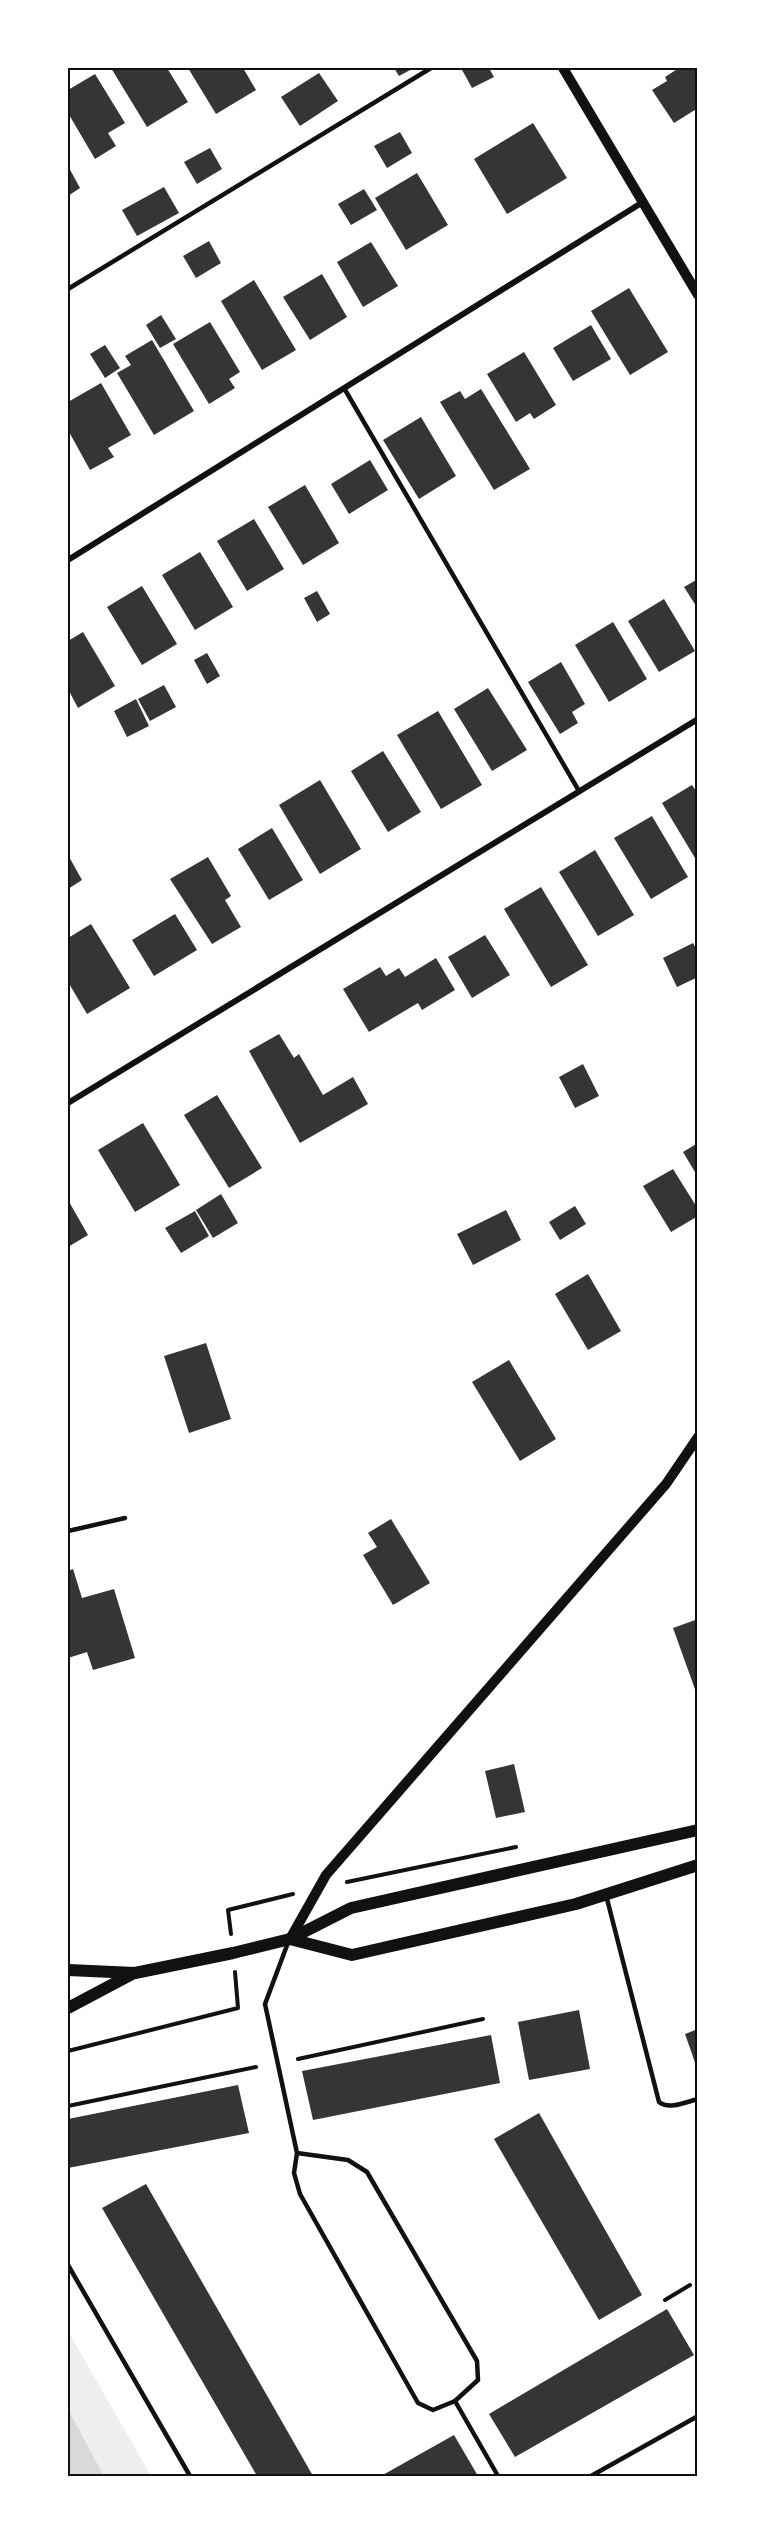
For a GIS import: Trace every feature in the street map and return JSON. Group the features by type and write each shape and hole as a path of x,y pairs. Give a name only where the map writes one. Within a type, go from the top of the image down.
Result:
{"main road":[{"path":"68,1970 135,1973 290,1939 351,1908 698,1830"},
{"path":"290,1939 352,1955 576,1904 698,1865"},
{"path":"68,2008 135,1973"}],"street":[{"path":"563,68 698,295"},
{"path":"68,560 643,202"},
{"path":"68,1093 70,1102 698,719"},
{"path":"290,1939 326,1875 666,1485 696,1440"}],"lane":[{"path":"68,289 431,68"},
{"path":"344,388 579,791"},
{"path":"68,1531 125,1518"},
{"path":"606,1895 659,2102 672,2105 698,2099"},
{"path":"290,1939 265,2004 297,2153 294,2173 300,2194 418,2403 433,2410 455,2401 478,2379 477,2361 367,2172 348,2160 297,2153"},
{"path":"68,2265 190,2476"},
{"path":"455,2401 498,2476"},
{"path":"591,2476 698,2416"}],"path":[{"path":"229,1917 228,1910 267,1900"},
{"path":"68,2051 238,2008"},
{"path":"298,2060 483,2019"},
{"path":"68,2106 256,2067"},
{"path":"665,2300 690,2285"}],"shaded area":[{"path":"68,2331 151,2476 104,2476 68,2409"},
{"path":"68,2409 104,2476 68,2476"}],"building":[{"path":"111,68 167,68 188,102 147,127"},
{"path":"188,68 243,68 256,90 216,114"},
{"path":"394,68 414,68 399,76"},
{"path":"461,68 489,68 494,77 472,88"},
{"path":"679,68 698,68 698,108 674,123 652,90 667,81 665,77"},
{"path":"319,73 338,101 300,126 281,97"},
{"path":"95,74 125,123 108,133 116,146 95,159 68,113 68,90"},
{"path":"533,123 567,178 507,214 474,159"},
{"path":"400,132 412,153 387,168 374,146"},
{"path":"210,148 222,169 197,184 184,162"},
{"path":"68,166 80,188 68,196"},
{"path":"417,173 448,225 406,250 375,198"},
{"path":"164,187 179,213 137,236 122,210"},
{"path":"364,189 377,210 351,225 338,204"},
{"path":"209,241 221,263 196,278 183,256"},
{"path":"371,242 398,286 363,307 337,262"},
{"path":"322,274 347,317 310,340 283,297"},
{"path":"254,280 296,350 262,370 221,301"},
{"path":"629,288 668,352 630,375 591,311"},
{"path":"161,315 176,339 160,348 146,325"},
{"path":"210,322 240,372 229,379 235,388 209,404 173,344"},
{"path":"591,325 611,359 573,381 553,348"},
{"path":"152,340 194,411 154,435 117,373 131,365 125,356"},
{"path":"105,345 120,368 105,378 90,354"},
{"path":"524,352 556,405 534,419 530,413 516,422 487,374"},
{"path":"101,383 131,435 108,448 114,457 90,470 68,430 68,402"},
{"path":"481,389 530,469 494,490 440,402 460,391 465,399"},
{"path":"421,417 456,476 419,499 383,440"},
{"path":"370,460 388,490 349,514 331,484"},
{"path":"305,485 339,543 303,565 268,507"},
{"path":"254,519 284,569 247,591 217,541"},
{"path":"200,552 233,607 195,630 162,575"},
{"path":"698,579 698,609 684,587"},
{"path":"142,586 177,644 142,665 107,607"},
{"path":"317,591 330,614 317,622 304,598"},
{"path":"664,599 695,651 659,672 628,621"},
{"path":"613,622 647,679 609,702 575,645"},
{"path":"83,632 115,686 78,708 68,689 68,641"},
{"path":"207,653 220,676 207,684 194,660"},
{"path":"561,662 585,704 572,712 578,723 560,734 528,682"},
{"path":"164,685 176,707 150,721 138,699"},
{"path":"488,688 527,750 492,771 454,709"},
{"path":"136,699 149,726 127,737 114,711"},
{"path":"438,711 482,785 441,809 397,735"},
{"path":"383,751 421,812 388,832 351,771"},
{"path":"320,780 361,849 320,874 279,805"},
{"path":"692,785 698,794 698,863 662,803"},
{"path":"652,816 688,877 651,899 614,838"},
{"path":"272,828 303,880 269,900 238,849"},
{"path":"595,850 634,915 598,936 559,872"},
{"path":"68,855 82,880 68,889"},
{"path":"208,857 231,896 225,900 241,927 212,944 170,879"},
{"path":"541,887 588,965 551,987 504,909"},
{"path":"175,914 197,950 154,976 132,940"},
{"path":"91,924 130,988 87,1014 68,982 68,938"},
{"path":"485,935 510,975 472,998 448,957"},
{"path":"693,943 698,952 698,977 677,987 663,958"},
{"path":"436,958 455,990 422,1010 418,1003 369,1032 343,989 380,967 386,976 399,968 405,977"},
{"path":"279,1034 294,1058 299,1054 323,1095 353,1077 368,1104 300,1143 249,1051"},
{"path":"583,1064 599,1096 575,1108 559,1077"},
{"path":"217,1095 262,1168 229,1188 184,1115"},
{"path":"143,1123 180,1185 135,1212 98,1150"},
{"path":"698,1143 698,1177 683,1152"},
{"path":"673,1169 698,1209 698,1216 671,1232 643,1186"},
{"path":"221,1194 238,1223 213,1238 196,1210"},
{"path":"68,1200 88,1235 68,1247"},
{"path":"575,1206 586,1224 560,1240 549,1222"},
{"path":"506,1210 521,1240 473,1265 457,1234"},
{"path":"195,1211 209,1236 181,1253 165,1228"},
{"path":"588,1274 621,1331 588,1350 555,1294"},
{"path":"206,1343 231,1419 189,1433 164,1356"},
{"path":"509,1360 556,1439 520,1461 472,1382"},
{"path":"391,1519 430,1583 393,1605 363,1555 377,1547 368,1533"},
{"path":"73,1569 82,1598 114,1589 135,1658 93,1670 87,1652 68,1658 68,1571"},
{"path":"698,1619 698,1692 696,1692 673,1628"},
{"path":"514,1764 525,1812 496,1818 485,1771"},
{"path":"579,2010 590,2069 529,2080 518,2022"},
{"path":"698,2029 698,2068 697,2068 685,2034"},
{"path":"491,2035 500,2083 313,2120 302,2071"},
{"path":"238,2085 249,2133 68,2168 68,2119"},
{"path":"539,2113 642,2295 599,2320 494,2139"},
{"path":"146,2184 313,2476 257,2476 102,2208"},
{"path":"667,2309 694,2355 515,2457 489,2414"},
{"path":"454,2435 478,2476 381,2476"}]}
